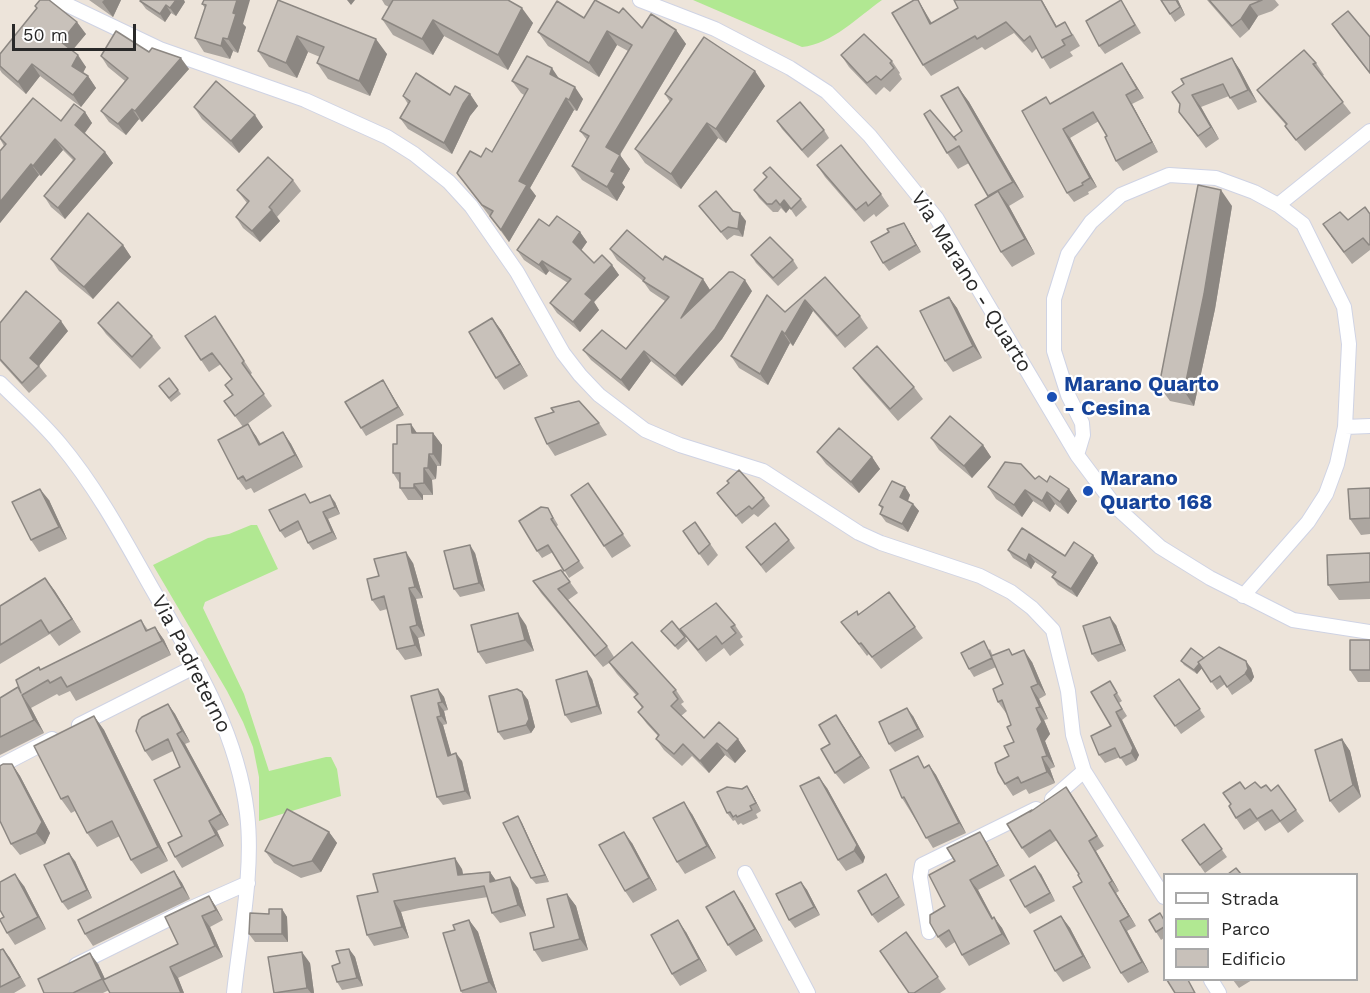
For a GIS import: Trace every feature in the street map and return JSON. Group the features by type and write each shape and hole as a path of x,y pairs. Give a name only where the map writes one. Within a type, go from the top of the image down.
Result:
{"street":[{"path":"57,0 160,49 305,100 387,137 414,154 449,182 471,206 517,272 564,353 580,375 599,395 645,429 680,445 763,471 859,533 881,543 980,576 1011,592 1032,608 1053,630 1068,691 1073,735 1084,771 1163,895"},
{"name":"Via Marano - Quarto","path":"640,0 715,28 790,68 827,92 870,136 937,219 1077,454 1116,507 1160,547 1210,578 1293,620 1370,632"},
{"path":"1278,205 1370,130"},
{"path":"1077,454 1083,435 1082,423 1068,394 1054,351 1054,300 1068,254 1091,222 1121,195 1169,175 1216,178 1254,192 1278,205 1303,224 1344,307 1349,344 1345,428 1337,464 1326,494 1308,522 1243,596"},
{"name":"Via Padreterno","path":"0,383 62,446 106,509 196,666 223,721 240,771 247,815 248,883 234,993"},
{"path":"1345,428 1370,426"},
{"path":"0,766 196,666"},
{"path":"929,932 920,877 922,865 1047,803 1065,790 1084,771"},
{"path":"745,873 808,993"},
{"path":"62,971 248,883"}],"green space":[{"path":"693,0 882,0 854,22 824,41 802,47"},
{"path":"251,525 257,525 278,569 205,602 203,608 244,694 269,771 331,757 337,769 341,796 259,821 259,777 253,747 243,722 153,565 208,538 229,534"}],"building":[{"path":"40,0 49,0 77,22 61,42 78,55 72,66 88,76 73,95 32,64 18,82 0,66 0,54 37,8 35,6"},
{"path":"141,0 176,0 170,8 166,5 160,14"},
{"path":"204,0 237,0 233,13 236,14 228,39 223,38 221,46 195,38 206,5 202,4"},
{"path":"278,0 376,39 359,81 317,63 324,47 297,36 286,63 258,51"},
{"path":"393,0 508,0 522,8 498,55 433,20 422,39 382,19"},
{"path":"595,0 619,13 623,8 642,28 651,14 676,30 606,147 620,155 611,171 615,173 607,187 572,166 589,136 580,131 632,45 607,31 589,63 538,32 557,1 584,18"},
{"path":"918,0 930,24 958,8 954,0 1041,0 1056,27 1065,22 1072,35 1062,40 1065,45 1042,58 1030,36 1024,41 1006,22 977,39 975,36 923,65 892,13"},
{"path":"1121,0 1135,25 1099,46 1086,21"},
{"path":"1161,0 1176,0 1180,7 1170,14"},
{"path":"1209,0 1262,0 1250,5 1241,19 1232,26"},
{"path":"1348,11 1370,37 1370,73 1332,24"},
{"path":"116,31 149,52 152,48 181,58 135,111 132,109 118,124 101,111 128,78 101,56"},
{"path":"864,34 892,61 890,63 894,68 881,80 876,76 867,83 841,55"},
{"path":"704,37 755,71 716,129 707,123 671,174 635,149 672,99 665,94"},
{"path":"1304,50 1316,63 1313,64 1343,102 1296,140 1285,126 1287,124 1257,90"},
{"path":"527,56 552,68 550,74 575,87 569,100 566,98 519,181 527,185 501,230 490,216 493,211 482,205 457,173 470,151 481,157 486,148 492,152 528,89 512,81"},
{"path":"1232,58 1248,90 1230,98 1223,84 1192,95 1211,127 1198,136 1179,112 1180,104 1172,92 1184,84 1181,79"},
{"path":"1122,63 1137,89 1126,95 1152,142 1116,161 1105,137 1107,136 1093,112 1063,129 1090,178 1082,183 1083,185 1067,193 1022,111 1046,97 1050,104"},
{"path":"416,73 450,95 455,86 470,94 444,143 400,118 410,101 403,96"},
{"path":"216,81 255,115 231,141 194,107"},
{"path":"958,87 1013,182 988,196 959,146 947,153 924,114 930,110 956,140 954,137 962,131 941,96"},
{"path":"33,98 61,121 74,104 85,112 75,125 105,152 58,208 44,196 75,159 55,139 0,202 0,151 6,144 0,138"},
{"path":"800,102 824,130 802,150 777,121"},
{"path":"841,145 881,194 868,206 866,202 856,210 817,165"},
{"path":"268,157 293,180 269,207 272,210 252,231 236,217 249,201 237,190"},
{"path":"770,167 801,199 791,209 784,200 780,205 776,200 772,204 767,204 754,190 767,177 763,173"},
{"path":"1198,185 1221,190 1204,294 1184,391 1159,386"},
{"path":"716,191 733,211 740,213 738,229 728,227 721,232 699,206"},
{"path":"998,191 1025,239 1001,252 975,205"},
{"path":"1365,207 1370,214 1370,244 1363,238 1344,252 1323,224 1340,212 1348,220"},
{"path":"88,213 123,245 84,287 51,259"},
{"path":"557,216 580,232 573,242 594,263 602,255 612,265 585,294 592,300 573,322 550,303 571,279 542,261 539,265 517,250 539,219 549,226"},
{"path":"904,223 916,245 883,263 871,242 889,232 887,229"},
{"path":"627,230 663,260 665,256 703,279 681,318 729,272 745,280 715,329 675,376 644,351 621,380 583,350 602,330 626,349 669,297 643,281 645,278 610,249"},
{"path":"770,237 793,260 773,278 751,255"},
{"path":"825,277 860,316 837,336 805,300 785,334 782,331 760,374 731,356 767,295 785,312"},
{"path":"26,291 61,321 30,358 39,366 22,383 0,359 0,323"},
{"path":"949,297 973,346 945,361 920,311"},
{"path":"118,302 152,336 132,357 98,323"},
{"path":"215,316 244,361 242,363 264,394 235,416 224,401 233,395 225,385 232,379 212,353 201,360 185,336"},
{"path":"492,318 520,364 496,378 469,332"},
{"path":"877,346 914,387 890,409 853,368"},
{"path":"169,378 178,390 169,398 159,386"},
{"path":"383,380 398,407 361,428 345,402"},
{"path":"579,401 599,423 547,444 535,418 554,412 551,408"},
{"path":"950,416 983,445 964,466 931,438"},
{"path":"248,424 259,445 283,432 295,455 246,481 243,476 238,479 218,440"},
{"path":"411,424 412,433 433,433 433,454 429,454 428,468 424,468 424,483 414,484 414,488 400,488 400,473 393,473 393,444 397,444 397,425"},
{"path":"839,428 872,457 851,482 817,452"},
{"path":"1005,462 1021,464 1035,479 1039,476 1047,482 1050,476 1069,489 1060,502 1047,492 1042,501 1025,490 1014,505 988,487"},
{"path":"739,470 764,498 752,509 749,506 736,516 717,493"},
{"path":"892,481 905,487 900,497 913,504 902,524 880,514 883,507 879,505"},
{"path":"588,483 623,534 604,546 571,495"},
{"path":"1370,488 1370,518 1350,519 1348,489"},
{"path":"40,489 59,527 31,540 12,502"},
{"path":"305,494 310,503 330,495 335,507 323,512 332,532 308,543 298,521 280,531 269,510"},
{"path":"541,507 548,508 553,518 551,519 579,561 564,571 548,545 537,551 519,521"},
{"path":"695,522 710,544 699,554 683,531"},
{"path":"775,523 789,540 761,565 746,547"},
{"path":"1022,528 1065,556 1074,542 1093,555 1071,589 1052,577 1056,572 1029,554 1026,561 1008,550"},
{"path":"470,545 479,583 454,589 444,551"},
{"path":"406,552 415,587 409,588 417,625 410,627 415,645 397,649 384,596 372,600 367,579 379,576 374,559"},
{"path":"1370,553 1370,582 1328,585 1327,555"},
{"path":"561,570 570,582 558,589 607,646 595,656 533,581"},
{"path":"45,578 72,619 49,633 41,620 0,645 0,606"},
{"path":"889,592 915,627 872,657 841,622 857,611 858,615"},
{"path":"716,603 735,625 731,627 736,633 722,644 716,636 698,650 680,629"},
{"path":"518,613 525,640 478,652 471,625"},
{"path":"1110,617 1121,644 1092,654 1083,626"},
{"path":"141,620 146,631 155,627 162,641 67,687 61,677 50,683 48,680 22,695 34,720 0,737 0,698 18,687 21,693 16,680"},
{"path":"672,621 685,637 675,646 661,631"},
{"path":"1350,640 1370,640 1370,670 1350,670"},
{"path":"984,641 992,658 969,669 961,653"},
{"path":"632,642 676,690 673,692 678,699 671,706 704,738 719,722 738,739 727,751 717,743 700,761 683,744 674,754 656,739 659,735 638,712 643,707 634,697 638,694 609,662"},
{"path":"1219,647 1246,661 1248,669 1245,674 1227,687 1220,676 1211,682 1198,662"},
{"path":"1191,648 1204,658 1198,662 1194,670 1181,661"},
{"path":"1009,649 1012,655 1024,650 1038,684 1031,687 1040,707 1036,708 1042,722 1037,729 1047,756 1042,757 1047,772 1021,783 1018,777 1005,784 995,763 1009,756 1004,746 1014,742 1007,727 1011,725 1002,700 998,702 993,689 1003,684 991,656"},
{"path":"587,671 597,706 565,715 556,680"},
{"path":"1179,679 1200,709 1175,726 1154,696"},
{"path":"1110,681 1117,693 1114,695 1122,709 1116,712 1133,748 1131,753 1120,758 1115,748 1099,755 1091,736 1111,726 1091,692"},
{"path":"438,689 442,702 438,703 441,716 437,717 448,756 456,753 465,791 437,797 411,696"},
{"path":"517,689 522,692 529,719 526,725 498,732 489,696"},
{"path":"168,704 182,731 177,734 221,814 209,821 216,835 175,857 168,843 182,836 154,780 180,767 168,739 145,751 136,731 142,717"},
{"path":"907,708 918,729 889,744 879,722"},
{"path":"836,715 861,756 835,773 821,749 830,744 819,725"},
{"path":"94,716 158,847 131,860 112,821 87,833 68,796 61,799 34,746"},
{"path":"1342,739 1353,785 1330,801 1315,750"},
{"path":"918,756 924,768 929,765 959,823 926,838 904,797 902,798 890,770"},
{"path":"12,764 42,822 36,833 11,844 0,821 0,766"},
{"path":"819,777 857,845 854,851 838,860 800,786"},
{"path":"1240,782 1245,789 1255,782 1261,788 1266,785 1271,791 1278,785 1296,810 1280,821 1272,810 1257,819 1250,809 1236,818 1229,806 1231,804 1223,793"},
{"path":"747,786 756,803 750,806 752,810 733,817 730,812 727,813 717,792 727,787 742,789"},
{"path":"1066,787 1097,836 1089,841 1112,881 1109,883 1129,916 1120,921 1142,962 1121,973 1073,887 1082,882 1079,874 1050,830 1022,848 1007,824 1032,810 1030,812"},
{"path":"684,802 707,846 677,862 653,818"},
{"path":"287,809 329,832 312,861 293,866 265,851"},
{"path":"518,816 545,875 531,878 503,823"},
{"path":"1204,824 1222,849 1200,865 1182,840"},
{"path":"624,832 649,878 625,891 599,845"},
{"path":"980,832 998,865 970,880 1002,934 962,955 949,930 938,937 930,923 930,915 945,906 929,875 955,861 947,848"},
{"path":"69,853 87,890 62,902 44,865"},
{"path":"455,858 458,875 490,872 490,882 510,877 518,905 492,913 484,886 394,901 402,927 367,935 357,896 378,892 373,874"},
{"path":"1035,866 1050,893 1025,907 1010,880"},
{"path":"1236,868 1240,873 1229,873"},
{"path":"174,871 182,887 85,934 78,920"},
{"path":"15,874 38,917 7,933 0,920 4,917 0,910 0,882"},
{"path":"886,874 899,897 872,915 858,891"},
{"path":"801,882 814,907 789,920 776,894"},
{"path":"734,891 755,929 728,945 706,907"},
{"path":"567,894 580,939 534,950 530,933 554,927 547,899"},
{"path":"209,896 216,910 202,916 215,946 170,967 181,993 110,993 103,980 178,944 165,917"},
{"path":"269,909 282,909 282,934 249,934 250,913 269,914"},
{"path":"1160,913 1163,918 1163,928 1156,932 1149,920"},
{"path":"1061,916 1083,956 1055,971 1034,931"},
{"path":"469,920 489,982 461,991 443,933 455,930 453,925"},
{"path":"678,920 699,959 672,974 651,935"},
{"path":"906,932 938,977 914,993 909,993 880,951"},
{"path":"3,949 20,977 0,987 0,950"},
{"path":"349,949 357,978 337,982 332,966 340,963 336,951"},
{"path":"302,952 307,988 274,993 268,957"},
{"path":"90,953 102,979 73,993 44,993 38,979"},
{"path":"1168,981 1189,981 1195,993 1175,993"}],"place":[{"name":"Marano Quarto - Cesina","path":"1052,397"},
{"name":"Marano Quarto 168","path":"1088,491"}]}
